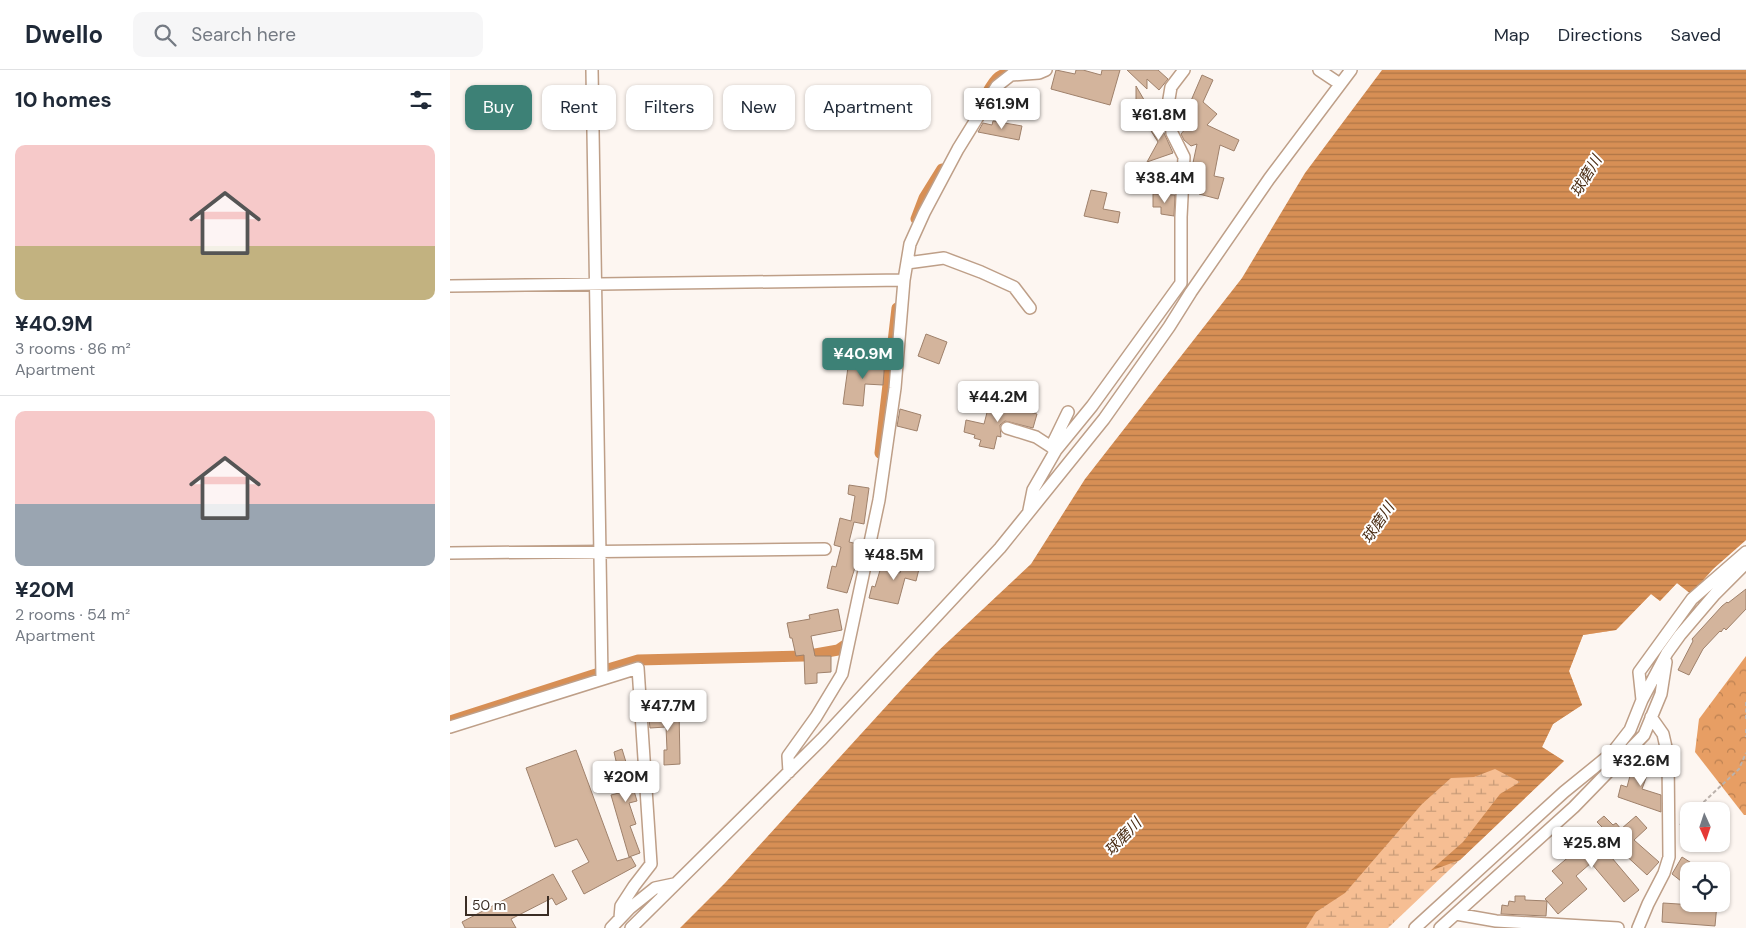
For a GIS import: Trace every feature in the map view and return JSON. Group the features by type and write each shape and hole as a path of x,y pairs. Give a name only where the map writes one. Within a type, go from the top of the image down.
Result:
{"street":[{"path":"592,70 602,678"},
{"path":"789,772 788,756 816,717 842,674 879,500 895,388 904,280 910,244 958,149 998,86 1011,75 1039,73 1046,70"},
{"path":"1054,448 1092,406 1181,283 1181,217 1184,157 1172,134 1168,99 1171,87 1184,70"},
{"path":"1319,70 1322,74 1340,84"},
{"path":"631,928 789,772 892,665 1000,548 1104,419 1269,179 1351,70"},
{"path":"907,263 944,258 1014,287 1030,308"},
{"path":"450,286 904,280"},
{"path":"1028,512 1033,490 1054,448 1068,412"},
{"path":"1007,428 1036,437 1054,448"},
{"path":"450,553 825,549"},
{"path":"1642,700 1639,672 1692,599 1746,552"},
{"path":"1415,928 1564,792 1612,753 1630,730 1642,700 1667,653 1715,594 1746,563"},
{"path":"1440,928 1574,807 1644,736 1661,694 1667,653"},
{"path":"450,727 638,668 651,864 621,906 620,918"},
{"path":"1638,928 1664,873 1669,857 1668,756 1663,734 1651,717"},
{"path":"611,928 630,908 655,888 674,884"},
{"path":"1456,914 1488,920 1618,928"},
{"path":"1479,928 1488,920"}],"path":[{"path":"1746,702 1746,719"},
{"path":"1746,729 1746,738"},
{"path":"1704,802 1739,769 1746,753"}],"green space":[{"path":"1746,540 1713,569 1691,594 1677,583 1660,601 1651,594 1616,630 1583,635 1569,671 1582,705 1553,724 1542,747 1564,761 1388,928 1226,928 1552,610"},
{"path":"1746,656 1746,815 1744,815 1695,752 1699,719"}],"water":[{"name":"球磨川","path":"1382,70 1746,70 1746,540 1713,569 1691,594 1677,583 1660,601 1651,594 1616,630 1583,635 1569,671 1582,705 1553,724 1542,747 1564,761 1460,860 1430,871 1463,842 1500,794 1520,782 1495,769 1474,777 1451,778 1422,804 1345,893 1316,912 1306,928 680,928 725,883 936,653 1031,564 1085,479 1242,278 1305,173"}],"building":[{"path":"1056,70 1075,74 1076,70 1083,70 1101,75 1102,70 1120,70 1110,105 1051,89"},
{"path":"1127,70 1158,70 1168,79 1159,90 1147,79 1147,89"},
{"path":"1202,75 1213,80 1203,102 1217,114 1207,125 1239,140 1234,151 1220,145 1214,176 1224,178 1218,199 1199,194 1204,175 1191,172 1197,144 1191,146 1184,140 1181,134 1186,128 1179,122 1193,105 1190,103"},
{"path":"1136,86 1150,110 1136,110"},
{"path":"1155,118 1173,153 1147,162 1158,142 1146,123"},
{"path":"993,121 1022,126 1019,140 978,132 983,123 992,125"},
{"path":"1091,190 1107,193 1103,209 1120,212 1118,223 1084,216"},
{"path":"1153,194 1175,195 1174,216 1161,214 1161,207 1153,207"},
{"path":"926,334 947,342 939,364 918,356"},
{"path":"867,357 885,358 883,385 865,384 863,406 843,404 848,367 867,369"},
{"path":"990,401 1037,414 1033,428 1005,421 1000,425 1001,437 997,436 994,449 979,446 981,440 974,438 975,435 964,432 966,420 984,424"},
{"path":"900,409 921,415 917,431 897,426"},
{"path":"849,485 869,488 864,524 854,522 849,542 862,545 847,593 827,588 832,566 836,567 841,547 834,545 840,518 851,521 855,496 848,494"},
{"path":"904,557 921,561 916,581 905,578 898,604 869,598 872,586 875,587 881,567 900,573"},
{"path":"1746,589 1746,609 1726,630 1724,628 1720,631 1703,649 1689,675 1678,670 1693,641 1692,639 1722,606"},
{"path":"838,609 842,630 811,636 815,656 831,656 831,672 817,673 817,683 805,684 804,655 796,656 787,623 810,619 809,615"},
{"path":"679,708 680,764 664,765 664,750 667,750 666,727 650,728 648,710"},
{"path":"622,749 629,772 636,770 638,782 632,784 637,801 629,803 636,824 630,826 640,853 629,857 611,795 623,792 614,752"},
{"path":"576,750 617,861 631,857 636,866 584,894 572,871 589,862 577,839 555,847 526,768"},
{"path":"1641,755 1653,759 1642,789 1661,795 1661,812 1618,797 1621,785 1627,787 1631,772 1633,772"},
{"path":"1604,816 1613,825 1616,823 1621,829 1636,816 1647,828 1634,840 1659,862 1647,875 1608,839 1601,845 1639,890 1624,902 1591,863 1576,876 1587,889 1558,914 1545,899 1563,883 1552,871 1603,828 1597,822"},
{"path":"1682,857 1690,862 1680,862 1680,880 1672,874"},
{"path":"553,874 567,899 556,905 552,898 511,919 516,928 465,928 462,922"},
{"path":"1515,896 1525,896 1525,900 1547,901 1546,916 1501,914 1502,905 1508,906 1509,901 1515,902"},
{"path":"1663,903 1680,904 1680,912 1716,912 1715,926 1662,922"}],"waterway":[{"path":"987,93 999,77 1006,73 1018,72"},
{"path":"916,219 924,198 942,169"},
{"path":"880,453 897,308"},
{"path":"608,669 638,660 804,656 838,650 848,643 849,637"},
{"path":"450,721 596,674"}]}
